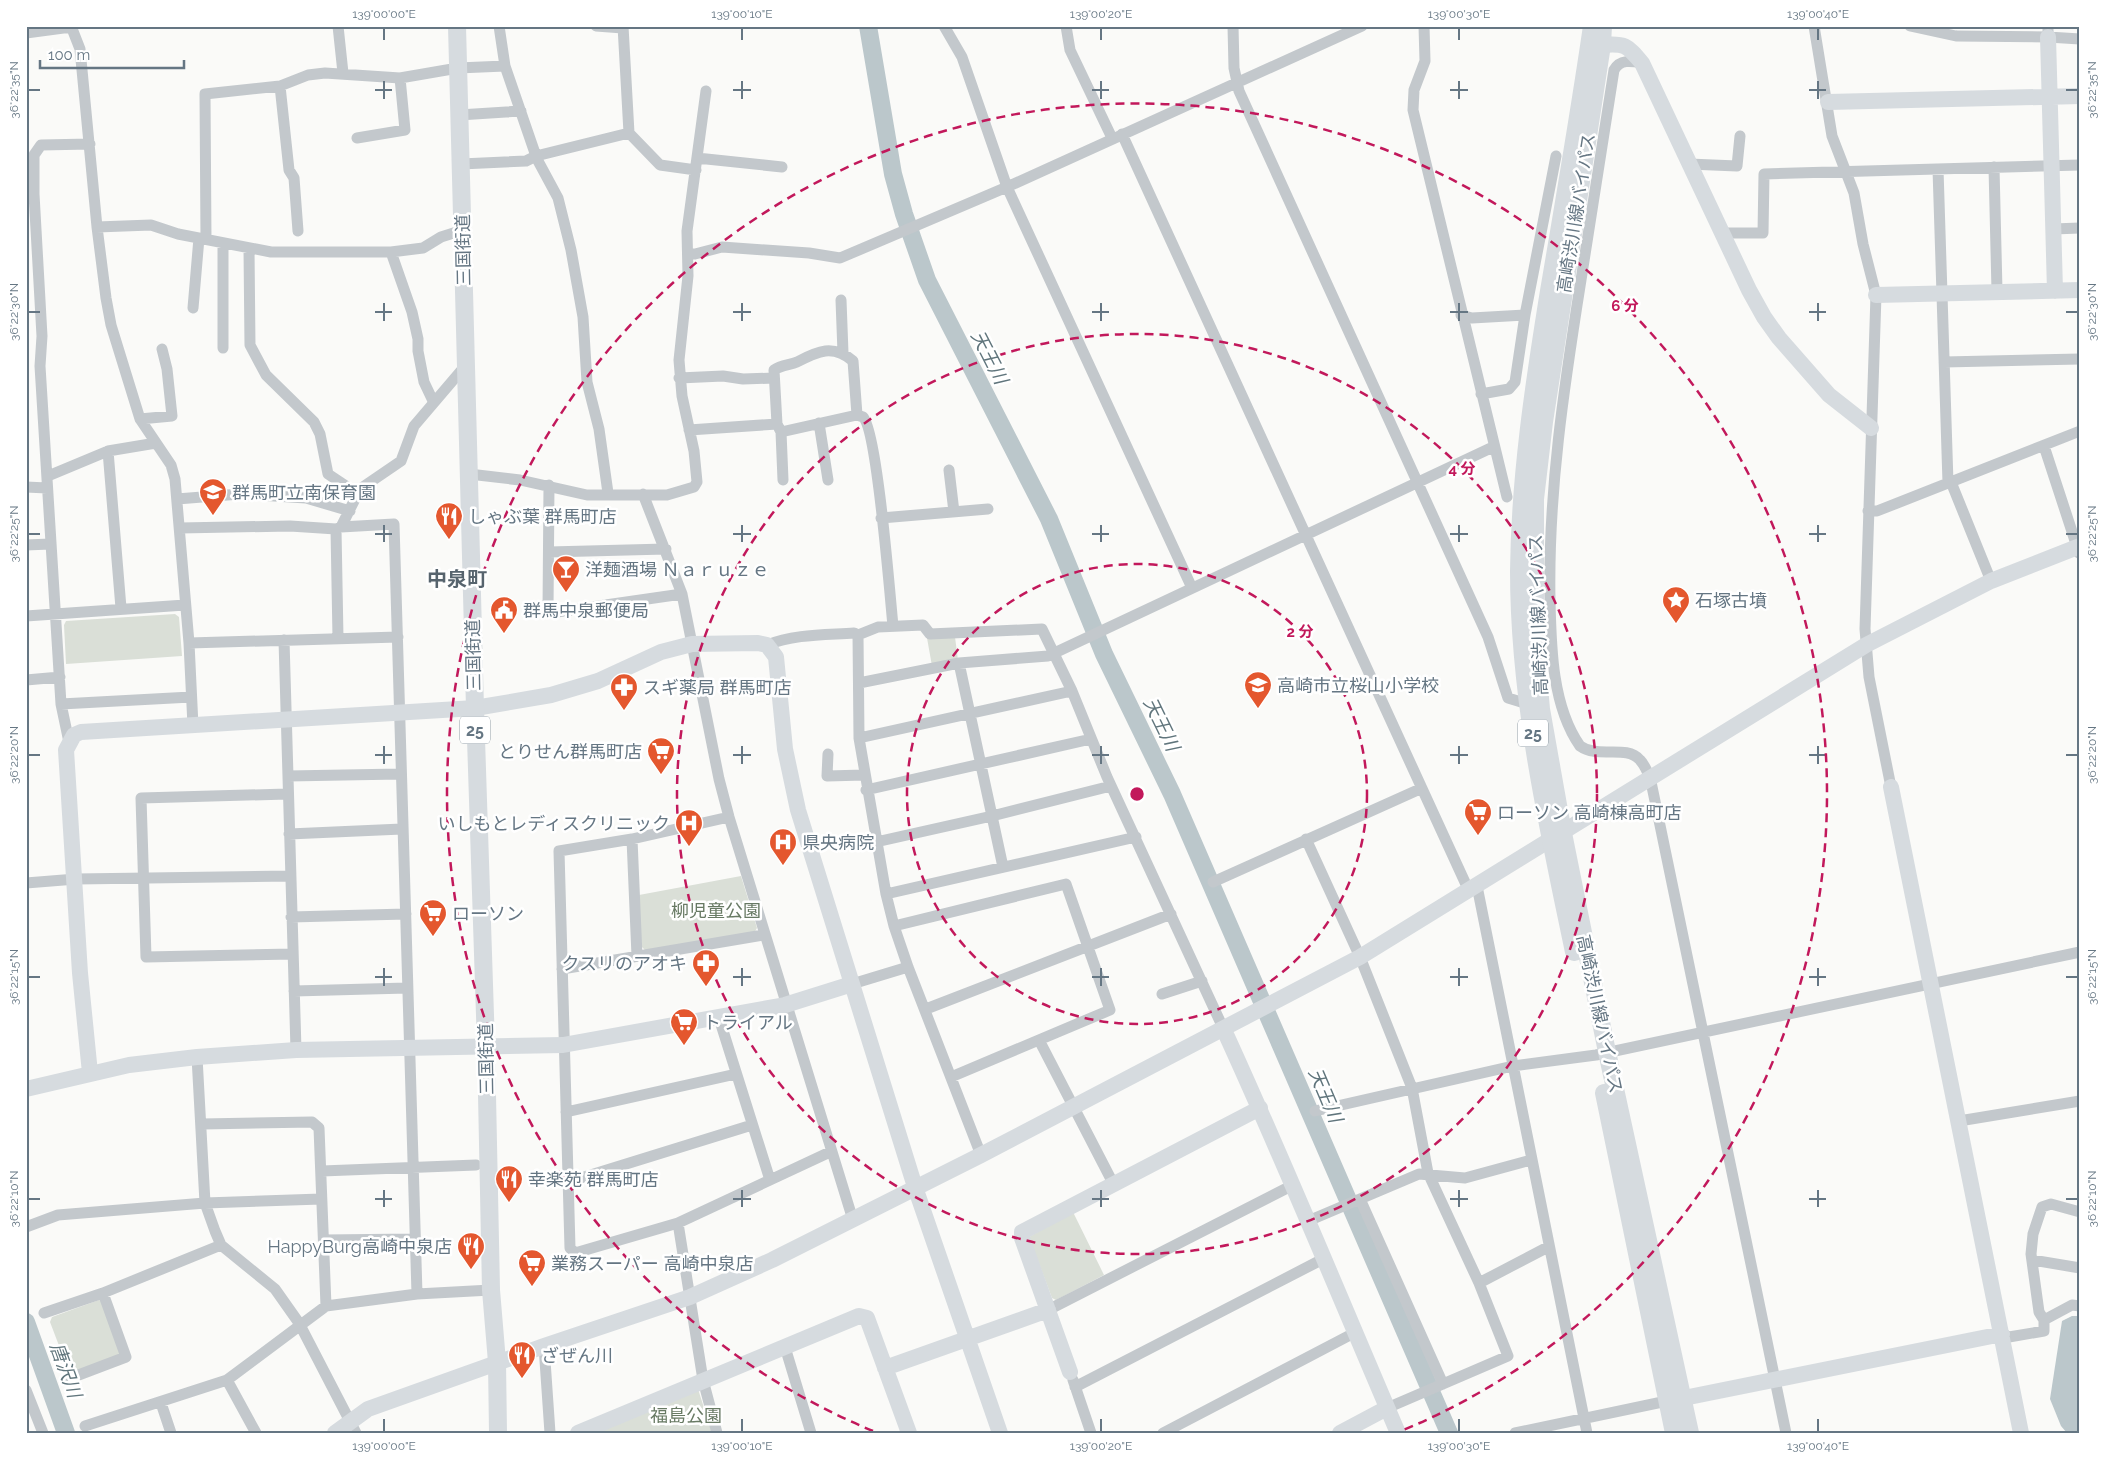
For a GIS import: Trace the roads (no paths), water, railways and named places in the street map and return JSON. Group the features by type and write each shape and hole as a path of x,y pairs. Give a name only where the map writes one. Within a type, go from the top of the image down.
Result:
{"main road":[{"name":"三国街道","path":"457,26 486,1046 491,1290 497,1362 498,1433"},
{"name":"高崎渋川線バイパス","path":"1592,26 1526,450 1521,496 1521,637 1528,704 1601,1053 1675,1400 1690,1433"},
{"name":"高崎渋川線バイパス","path":"1557,836 1541,709 1535,642 1535,499 1544,422 1602,45 1603,26"},
{"name":"高崎渋川線バイパス","path":"1674,1433 1675,1400"}],"street":[{"path":"338,26 343,73"},
{"path":"500,26 505,66 536,156 558,198 571,250 583,316 587,382 598,429 608,493"},
{"path":"596,26 623,27 629,133 660,165 696,170"},
{"path":"944,26 962,57 1007,187 1192,588"},
{"path":"1066,26 1070,50 1117,136 1305,534 1420,789 1473,889 1513,1066 1587,1433"},
{"path":"1233,26 1236,82 1488,637 1508,698 1528,704"},
{"path":"688,254 722,247 809,253 840,258 1007,187 1362,26"},
{"path":"1424,26 1425,61 1414,90 1414,110 1493,447 1507,497"},
{"path":"1814,26 1828,102 1832,136 1854,193 1863,244 1876,295 1868,511 1866,644 1869,677 2021,1433"},
{"path":"1910,26 1956,36 2048,32 2080,39"},
{"path":"26,33 71,27 80,48 97,227 111,325 140,419 171,465 178,499 193,726"},
{"path":"2048,32 2055,291"},
{"path":"1602,45 1619,44 1630,48 1642,63 1749,290 1779,338 1830,395 1871,428"},
{"path":"1642,63 1628,61 1618,64 1614,70 1560,417 1549,555 1550,619 1555,680 1558,694 1576,740 1583,749 1592,752 1626,753 1635,756 1640,760 1650,777 1786,1433"},
{"path":"194,308 202,239 206,94 280,86 308,75 343,73 400,78 458,68 505,66"},
{"path":"357,138 404,130 400,78"},
{"path":"280,86 289,170 294,178 298,231"},
{"path":"469,474 549,485 587,495 608,493 667,495 694,487 697,482 694,451 679,378 688,254 686,231 706,91"},
{"path":"1828,102 2080,96"},
{"path":"459,115 520,111"},
{"path":"461,164 526,161 536,156 629,133"},
{"path":"1689,164 1737,166 1740,136"},
{"path":"69,742 62,704 50,544 48,476 40,366 42,336 32,238 34,155 41,145 90,144"},
{"path":"1481,394 1513,387 1556,156"},
{"path":"697,158 782,168"},
{"path":"1722,233 1763,233 1764,174 2080,165"},
{"path":"1994,167 1997,291"},
{"path":"1938,169 1950,482 1991,581"},
{"path":"97,227 151,225 202,239 270,252 391,252 423,248 441,237 463,230"},
{"path":"2053,229 2080,228"},
{"path":"223,243 223,348"},
{"path":"249,249 250,345 266,375 314,422 320,434 328,474 358,494"},
{"path":"391,252 412,312 424,382 433,401"},
{"path":"1876,295 2080,290"},
{"path":"841,300 843,353"},
{"path":"1462,315 1472,318 1525,315"},
{"path":"140,419 172,416 167,369 162,349"},
{"path":"783,480 774,370 796,362 809,354 822,352 843,353 853,361 857,415"},
{"path":"1944,362 2080,358"},
{"path":"338,638 338,528 350,511 360,489 401,462 414,426 433,401 466,365"},
{"path":"679,378 723,376 744,379 774,378"},
{"path":"689,430 779,428 819,424 857,415 867,420 878,476 893,626"},
{"path":"819,424 828,480"},
{"path":"1868,511 1877,511 2080,431"},
{"path":"48,476 108,451 156,443"},
{"path":"335,1433 353,1427 368,1409 497,1362 690,1297 853,1220 915,1186 981,1155 1224,1030 1360,957 1473,889 1866,644 1991,581 2079,549 2044,446"},
{"path":"859,683 959,663 1048,656 1305,534 1418,484 1493,447"},
{"path":"108,451 122,608"},
{"path":"949,470 954,512"},
{"path":"549,485 548,611 550,613 682,594"},
{"path":"26,487 47,488"},
{"path":"178,499 240,494 306,498 350,511"},
{"path":"643,494 682,594 729,817 830,1152 853,1220"},
{"path":"881,518 988,509"},
{"path":"180,528 290,526 338,528 394,524 417,1294"},
{"path":"26,545 50,544"},
{"path":"549,552 666,549"},
{"path":"26,616 185,605"},
{"path":"90,1073 80,973 76,879 66,750 74,735 81,732 193,726 286,718 475,708 551,695 598,681 661,652 692,644 767,645 780,640 806,636 854,633 858,635 872,628 893,626 923,625 930,634 1042,629 1072,691 1111,786 1172,914 1260,1108 1398,1433"},
{"path":"858,635 859,738 866,790 886,894 894,926 908,967 926,1009 981,1155"},
{"path":"189,643 398,637"},
{"path":"284,640 287,794 296,1050"},
{"path":"767,645 776,657 785,749 798,810 915,1186 1000,1433"},
{"path":"959,663 1003,867"},
{"path":"26,680 60,677"},
{"path":"859,738 1072,691"},
{"path":"62,704 191,696"},
{"path":"866,790 1091,739"},
{"path":"828,754 827,776 864,775"},
{"path":"288,776 400,774"},
{"path":"876,842 992,816 1111,786"},
{"path":"1213,882 1420,789"},
{"path":"287,794 141,798 143,877 146,958 292,954"},
{"path":"729,817 632,839 559,851 570,1248 575,1253 678,1223 830,1152"},
{"path":"289,834 402,830"},
{"path":"886,894 1136,837"},
{"path":"632,839 637,956"},
{"path":"1306,839 1360,957 1412,1088 1428,1173 1479,1283 1508,1356 1387,1408 1340,1433"},
{"path":"26,882 143,877 290,876"},
{"path":"894,926 1066,884 1110,1010 951,1077"},
{"path":"291,917 406,914"},
{"path":"926,1009 1172,914"},
{"path":"562,969 764,935"},
{"path":"1315,1111 1513,1066 1601,1053 2080,952"},
{"path":"26,1089 129,1065 197,1057 296,1050 563,1045 785,1005 908,967"},
{"path":"1162,994 1202,981"},
{"path":"294,992 407,988"},
{"path":"719,1018 770,1180"},
{"path":"1039,1040 1072,1108 1114,1185"},
{"path":"197,1057 205,1203 221,1245 274,1288 299,1324 353,1427"},
{"path":"566,1112 736,1074"},
{"path":"1959,1121 2080,1101"},
{"path":"1092,1433 1022,1238 1022,1232 1260,1108"},
{"path":"202,1124 312,1122 320,1128 326,1306"},
{"path":"568,1182 752,1125"},
{"path":"1308,1221 1418,1174 1428,1173 1466,1178 1531,1160"},
{"path":"322,1171 476,1165"},
{"path":"885,1368 1048,1310 1292,1185"},
{"path":"26,1227 58,1215 205,1203 321,1199"},
{"path":"1357,1199 1440,1386"},
{"path":"1515,1433 1776,1378 2002,1334 2009,1337 2044,1331 2044,1320 2039,1312 2032,1260 2033,1234 2042,1207 2051,1204 2080,1212"},
{"path":"678,1223 703,1380 717,1433"},
{"path":"324,1240 414,1239"},
{"path":"44,1313 103,1293 221,1245"},
{"path":"1479,1283 1548,1247"},
{"path":"1073,1379 1325,1258"},
{"path":"2032,1260 2080,1268"},
{"path":"86,1426 161,1403 226,1380 299,1324 326,1306 417,1294 491,1290"},
{"path":"68,1379 126,1357 103,1293"},
{"path":"2044,1320 2072,1305 2080,1306"},
{"path":"578,1433 859,1316 867,1318 909,1433"},
{"path":"1163,1433 1354,1333"},
{"path":"544,1346 550,1433"},
{"path":"784,1347 811,1433"},
{"path":"226,1380 256,1433"},
{"path":"26,1390 42,1433"},
{"path":"161,1403 171,1433"}],"waterway":[{"name":"天王川","path":"868,26 893,174 904,214 927,280 1049,519 1104,654 1172,794 1449,1433"},
{"name":"唐沢川","path":"26,1322 66,1433"}],"place":[{"name":"群馬町立南保育園","path":"213,516"},
{"name":"しゃぶ葉 群馬町店","path":"449,540"},
{"name":"洋麺酒場 Ｎａｒｕｚｅ","path":"566,593"},
{"name":"石塚古墳","path":"1676,624"},
{"name":"群馬中泉郵便局","path":"504,634"},
{"name":"高崎市立桜山小学校","path":"1258,709"},
{"name":"スギ薬局 群馬町店","path":"624,711"},
{"name":"とりせん群馬町店","path":"661,775"},
{"name":"ローソン 高崎棟高町店","path":"1478,836"},
{"name":"いしもとレディスクリニック","path":"689,847"},
{"name":"県央病院","path":"783,866"},
{"name":"ローソン","path":"433,937"},
{"name":"クスリのアオキ","path":"706,987"},
{"name":"トライアル","path":"684,1046"},
{"name":"幸楽苑 群馬町店","path":"509,1203"},
{"name":"HappyBurg高崎中泉店","path":"471,1270"},
{"name":"業務スーパー 高崎中泉店","path":"532,1287"},
{"name":"ざぜん川","path":"522,1379"}],"district":[{"name":"中泉町","path":"457,579"}],"park label":[{"name":"柳児童公園","path":"716,910"},
{"name":"福島公園","path":"686,1415"}]}
